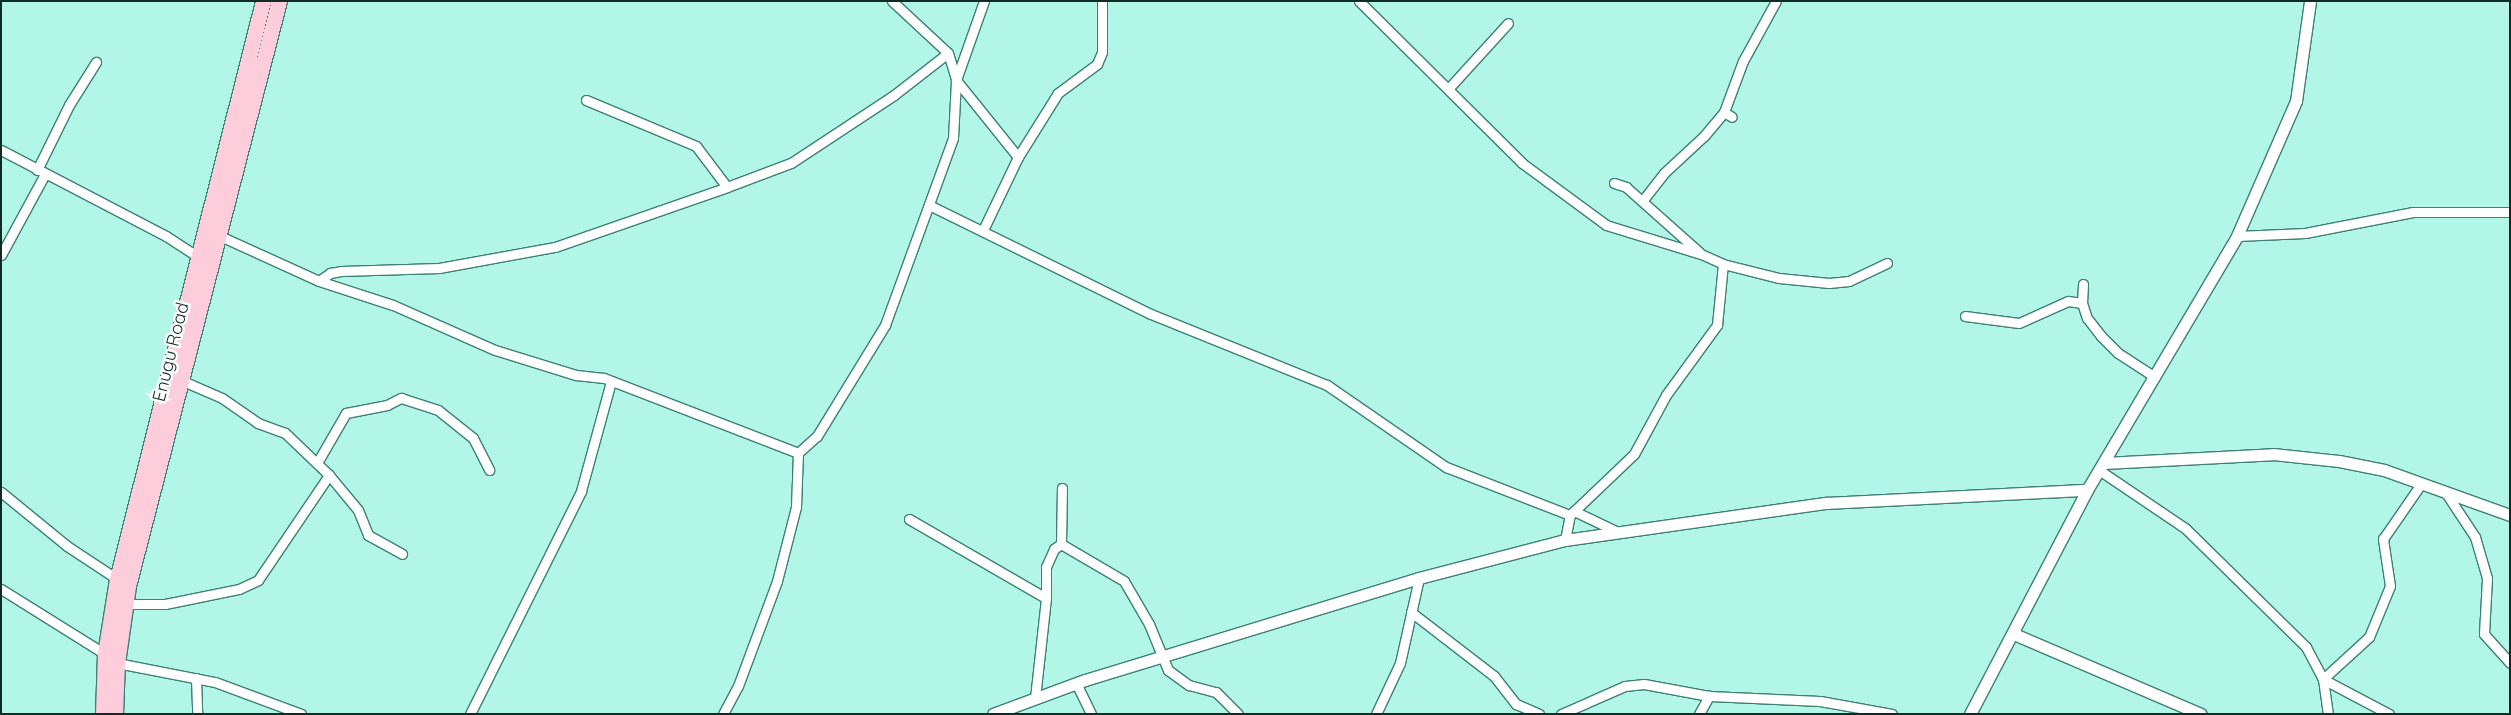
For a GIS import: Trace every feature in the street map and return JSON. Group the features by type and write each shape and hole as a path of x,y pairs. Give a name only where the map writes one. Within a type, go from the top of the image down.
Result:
{"main road":[{"path":"103,714 104,654 117,579 263,1"},
{"name":"Enugu Road","path":"115,714 117,662 125,604 279,1"}],"street":[{"path":"892,1 948,53 956,80 1018,157"},
{"path":"723,714 738,686 777,581 796,507 798,453 818,436 885,325 952,138 956,80 984,1"},
{"path":"983,230 1018,157 1058,93 1097,64 1102,52 1102,1"},
{"path":"1359,1 1522,163 1606,225 1701,254 1723,264 1779,278 1829,283 1848,281 1887,263"},
{"path":"1643,200 1664,173 1704,136 1724,112 1743,61 1776,1"},
{"path":"1970,714 2014,634 2087,490 2237,236 2296,101 2310,1"},
{"path":"1448,89 1508,23"},
{"path":"318,281 330,273 341,271 440,268 555,247 727,187 791,163 894,95 948,53"},
{"path":"1,255 41,172 69,105 96,62"},
{"path":"586,100 696,146 727,187"},
{"path":"1724,112 1732,117"},
{"path":"1,150 166,236 198,257"},
{"path":"1614,183 1626,187 1643,200 1701,254"},
{"path":"929,205 1151,314 1327,386 1446,467 1616,530"},
{"path":"2237,236 2306,233 2413,212 2510,212"},
{"path":"220,236 318,281 393,305 494,350 576,375 611,381 798,453"},
{"path":"1565,540 1572,513 1634,454 1666,395 1717,325 1723,264"},
{"path":"2083,284 2082,303 2087,318 2118,353 2155,377"},
{"path":"1965,316 2019,323 2068,302 2082,303"},
{"path":"183,381 222,398 258,423 285,433 329,475 358,510 368,535 402,554"},
{"path":"470,714 581,491 611,381"},
{"path":"317,463 346,413 387,405 400,398 438,410 473,438 489,470"},
{"path":"2102,466 2273,454 2357,465 2421,484 2510,516"},
{"path":"2102,466 2185,528 2306,647 2323,679 2328,714"},
{"path":"125,604 165,604 239,589 258,580 329,475"},
{"path":"2323,679 2369,637 2390,586 2384,539 2421,484"},
{"path":"1035,698 1046,598 1046,567 1054,550 1061,544 1062,488"},
{"path":"993,714 1076,683 1161,656 1419,578 1565,540 1616,530 1826,503 2087,490"},
{"path":"1,492 67,546 117,579"},
{"path":"2446,493 2474,537 2487,578 2484,634 2510,663"},
{"path":"909,519 1046,598"},
{"path":"1061,544 1124,581 1149,624 1161,656 1176,677 1189,685 1216,692 1238,714"},
{"path":"1376,714 1400,663 1419,578"},
{"path":"1,589 104,654"},
{"path":"1411,612 1494,676 1516,704 1538,714"},
{"path":"2014,634 2201,714"},
{"path":"117,662 215,682 301,714"},
{"path":"196,678 197,714"},
{"path":"2323,679 2389,714"},
{"path":"1076,683 1091,714"},
{"path":"1561,714 1625,686 1644,684 1709,696 1820,701 1892,714"},
{"path":"1699,714 1709,696"}]}
